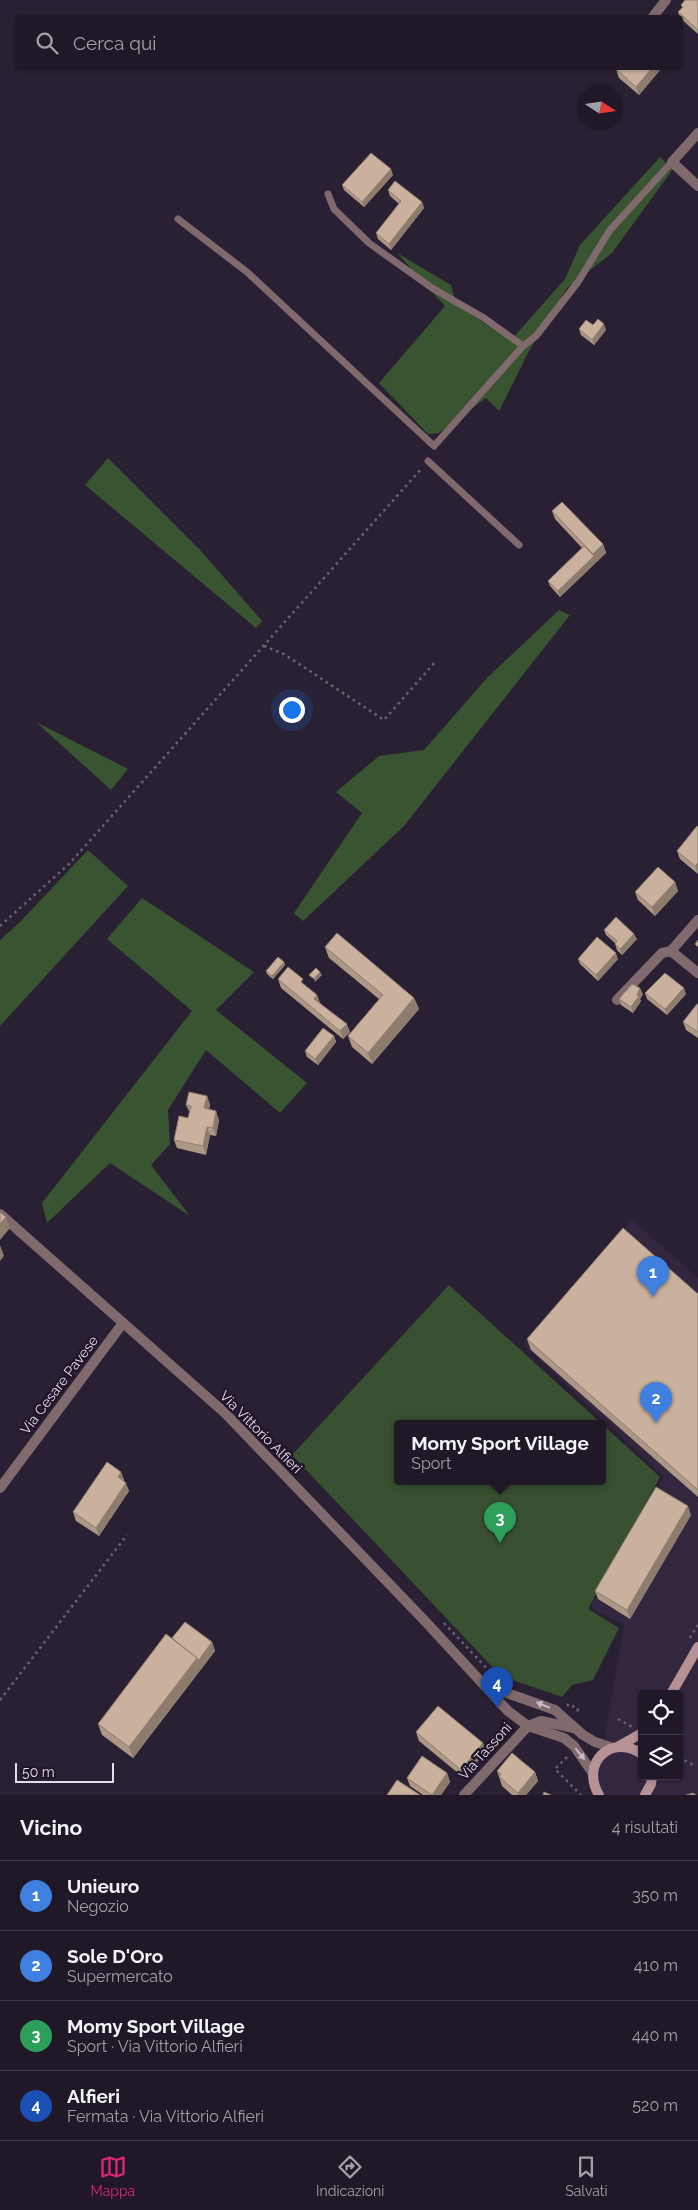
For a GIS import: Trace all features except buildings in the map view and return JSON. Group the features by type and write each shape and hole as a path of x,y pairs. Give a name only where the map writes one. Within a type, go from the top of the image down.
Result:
{"main road":[{"path":"673,1690 698,1647"},
{"path":"595,1792 592,1772 599,1757 638,1735"},
{"path":"616,1747 635,1749 638,1751"},
{"path":"647,1794 651,1780"}],"street":[{"path":"654,15 666,0"},
{"path":"698,133 672,162 698,186"},
{"path":"617,1000 662,953 671,951 698,920"},
{"path":"671,951 698,973"},
{"name":"Via Vittorio Alfieri","path":"0,1214 225,1413 508,1711 528,1726 564,1738 574,1746 592,1772"},
{"name":"Via Cesare Pavese","path":"0,1488 123,1322"},
{"name":"Via Vittorio Alfieri","path":"486,1686 555,1710 568,1720 574,1728 595,1742 616,1747"},
{"name":"Via Vittorio Alfieri","path":"528,1726 541,1721 574,1728"},
{"name":"Via Tassoni","path":"464,1795 528,1726"}],"lane":[{"path":"178,219 247,272 434,446 523,346 536,336 578,282 610,230 672,162"},
{"path":"328,194 334,209 369,243 432,288 484,318 523,346"},
{"path":"428,461 519,545"}],"path":[{"path":"0,926 69,864 428,461"},
{"path":"264,646 284,654 384,720 435,662"},
{"path":"0,1700 127,1535"},
{"path":"683,1759 693,1765"}],"shaded area":[{"path":"632,1220 698,1278 698,1795 595,1795 624,1625 590,1608 664,1477 606,1422 606,1420 604,1420 523,1344"}],"green space":[{"path":"660,157 673,169 612,253 567,288 529,351 499,411 486,398 439,433 428,434 379,383 445,306 397,253 451,285 456,305 511,340 565,279 580,245"},
{"path":"108,458 201,551 262,621 256,628 85,485"},
{"path":"559,610 570,615 404,826 303,921 294,913 362,813 336,792 379,756 424,750 487,678"},
{"path":"36,722 128,769 111,790"},
{"path":"88,850 128,886 0,1026 0,940 20,922"},
{"path":"142,898 254,972 216,1010 307,1083 280,1113 206,1050 168,1110 170,1144 151,1165 190,1216 110,1163 47,1223 42,1203 192,1011 107,939"},
{"path":"449,1285 598,1420 394,1420 394,1485 606,1485 606,1428 660,1477 588,1609 619,1628 593,1680 572,1685 562,1697 501,1676 292,1455"}],"place":[{"name":"Unieuro","path":"653,1297"},
{"name":"Sole D'Oro","path":"656,1423"},
{"name":"Momy Sport Village","path":"500,1543"},
{"name":"Alfieri","path":"497,1708"}]}
